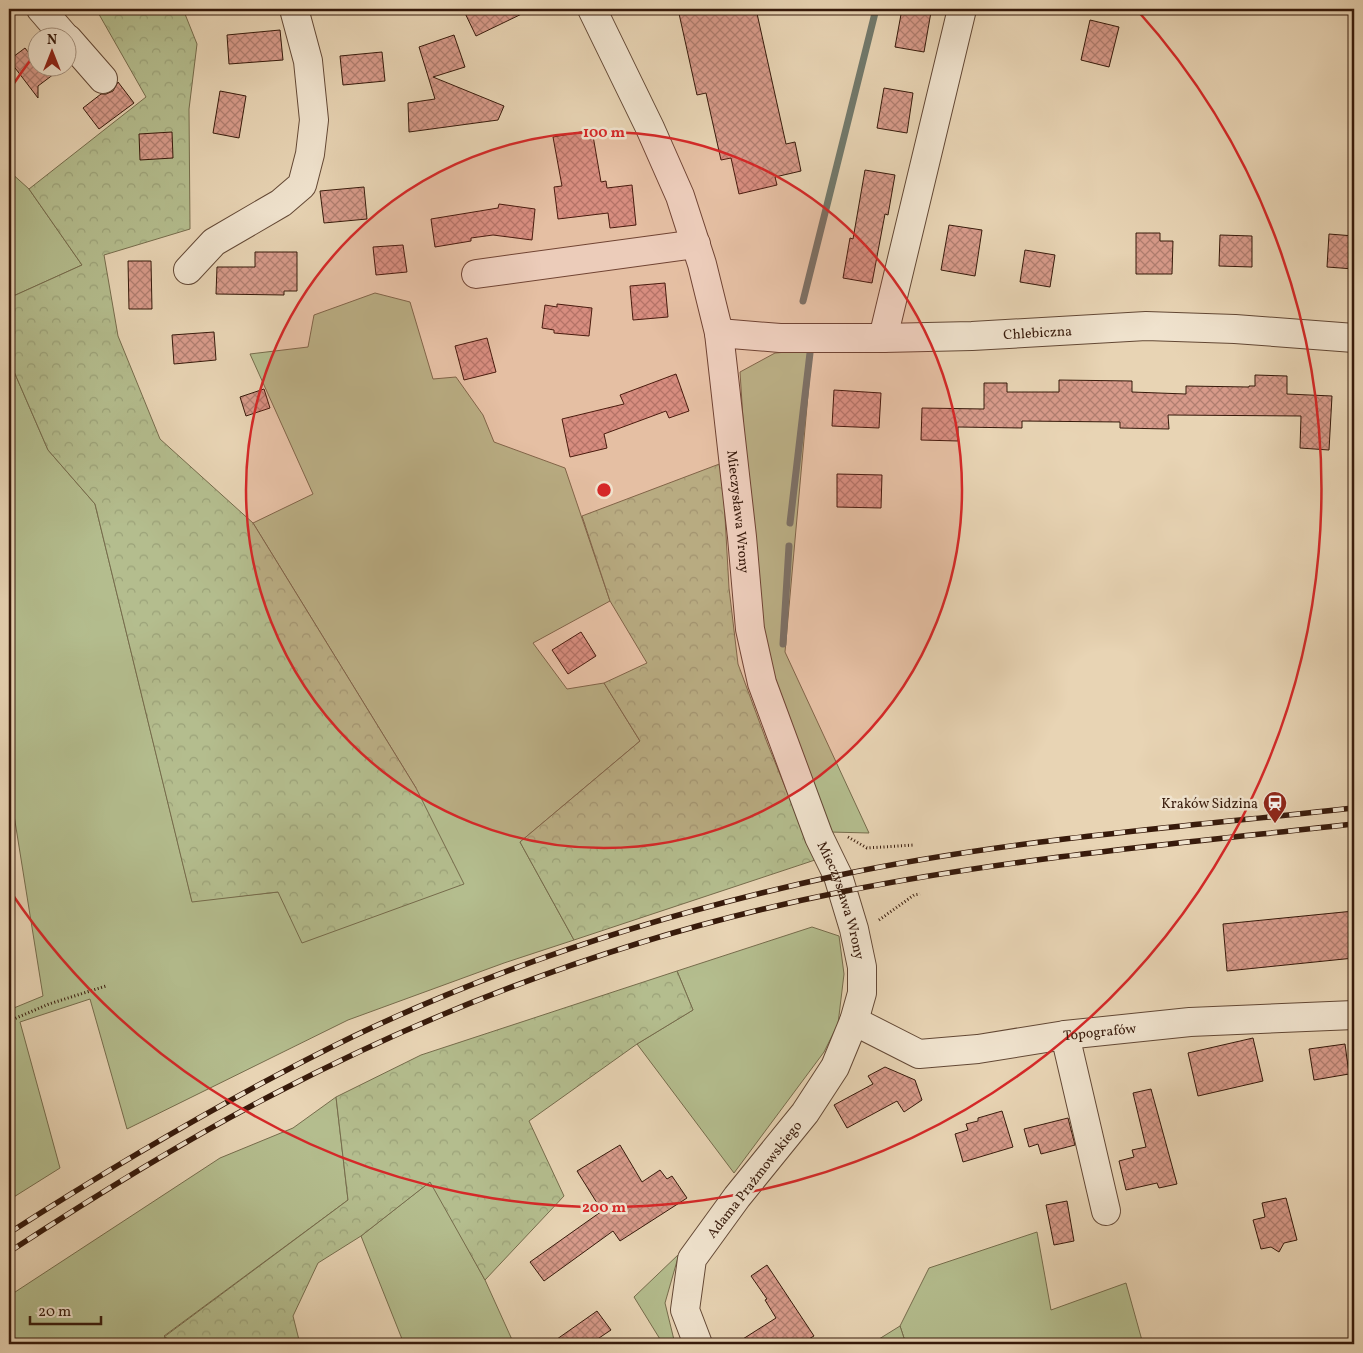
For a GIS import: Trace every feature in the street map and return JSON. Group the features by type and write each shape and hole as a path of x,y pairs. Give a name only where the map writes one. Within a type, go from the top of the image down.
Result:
{"street":[{"path":"41,9 58,28"},
{"path":"188,270 214,242 281,203 302,186 310,154 314,120 308,61 294,9"},
{"name":"Mieczysława Wrony","path":"592,9 650,128 672,180 696,244 720,333 750,629 762,683 819,837 838,876 854,929 862,967 862,993 854,1021"},
{"path":"883,338 962,9"},
{"path":"78,51 103,79"},
{"path":"476,274 696,244"},
{"name":"Chlebiczna","path":"720,333 780,338 883,338 972,336 1146,326 1235,329 1354,338"},
{"name":"Topografów","path":"854,1021 919,1054 978,1049 1065,1036 1190,1022 1354,1015"},
{"name":"Adama Prażmowskiego","path":"698,1344 685,1310 692,1259 737,1197 805,1113 835,1067 854,1021"},
{"path":"1065,1036 1106,1211"}],"path":[{"path":"819,837 848,837 867,848 914,845"},
{"path":"854,929 874,923 890,914 914,895 920,894"},
{"path":"9,1021 49,1004 106,986"}],"green space":[{"path":"96,9 183,9 197,44 189,109 190,229 104,255 118,336 160,439 253,523 416,788 464,884 302,943 278,892 192,902 95,504 48,450 9,360 9,298 82,265 29,189 146,97"},
{"path":"9,171 29,189 82,265 9,298"},
{"path":"375,293 410,302 433,379 456,377 483,415 494,442 565,468 610,601 533,643 567,689 604,683 640,741 520,842 574,940 504,963 348,1020 127,1129 90,999 20,1022 60,1168 9,1200 9,1010 43,996 9,784 9,360 48,450 95,504 192,901 278,892 416,788 253,523 313,494 250,354 308,347 314,315"},
{"path":"812,350 785,652 869,833 829,832 762,640 752,559 740,372 775,353"},
{"path":"722,463 729,588 738,664 768,745 815,860 574,940 520,842 640,741 604,683 647,663 610,601 582,516"},
{"path":"812,927 839,936 844,974 838,1024 824,1052 734,1173 637,1044 693,1010 677,971"},
{"path":"677,971 693,1010 637,1044 529,1121 564,1196 485,1280 430,1182 361,1236 318,1263 293,1316 300,1344 181,1344 164,1337 348,1200 336,1097 421,1055"},
{"path":"336,1097 348,1200 164,1336 181,1344 9,1344 9,1296 220,1158 293,1128"},
{"path":"431,1181 485,1280 514,1344 404,1344 361,1236"},
{"path":"1037,1232 1051,1310 1126,1283 1143,1344 906,1344 900,1326 929,1268"},
{"path":"679,1254 665,1303 675,1344 663,1344 634,1297"},
{"path":"900,1326 906,1344 871,1344"}],"building":[{"path":"463,9 532,9 476,36"},
{"path":"678,9 756,9 786,144 795,142 801,171 775,177 777,185 739,194 731,158 721,160 706,93 697,95"},
{"path":"902,9 931,12 924,52 895,47"},
{"path":"1090,20 1119,27 1109,67 1081,60"},
{"path":"280,30 283,60 229,64 227,35"},
{"path":"454,35 465,67 433,77 504,106 498,120 409,132 408,103 435,99 419,47"},
{"path":"25,48 28,52 28,78 49,78 38,86 38,98 9,60"},
{"path":"382,52 385,81 343,85 340,56"},
{"path":"118,82 134,103 99,129 83,108 101,94 113,91"},
{"path":"884,88 913,93 907,133 877,128"},
{"path":"220,91 246,96 239,138 213,133"},
{"path":"592,130 601,182 606,181 607,188 632,185 636,225 610,228 608,213 558,219 554,187 562,186 553,137"},
{"path":"172,132 173,158 140,160 139,134"},
{"path":"865,170 895,175 888,215 885,214 872,283 843,278 850,238 853,239"},
{"path":"364,187 367,219 324,223 320,191"},
{"path":"499,204 535,209 532,240 493,235 471,238 471,241 435,247 431,219 498,208"},
{"path":"949,225 982,230 975,276 941,270"},
{"path":"1136,233 1160,233 1160,241 1173,241 1172,274 1136,274"},
{"path":"1329,234 1354,236 1354,269 1327,267"},
{"path":"1220,235 1252,236 1252,267 1219,266"},
{"path":"403,245 407,272 376,275 373,247"},
{"path":"1025,250 1055,255 1050,287 1020,282"},
{"path":"255,252 297,252 297,291 284,291 284,295 216,294 217,267 255,267"},
{"path":"128,261 151,261 152,309 129,309"},
{"path":"665,283 668,317 633,320 630,286"},
{"path":"557,304 592,308 589,336 554,333 554,330 542,328 545,305 557,307"},
{"path":"214,332 216,360 174,364 172,335"},
{"path":"487,338 496,372 464,380 455,346"},
{"path":"676,374 689,411 669,418 666,411 604,434 607,448 570,457 562,419 624,404 620,395"},
{"path":"1255,375 1287,376 1287,394 1332,396 1329,450 1300,448 1301,416 1168,415 1169,429 1120,428 1120,422 1022,421 1022,428 958,427 958,441 921,440 922,408 984,409 984,383 1007,383 1007,392 1059,392 1059,380 1132,381 1132,392 1186,394 1186,386 1255,386"},
{"path":"264,389 270,408 246,416 240,397"},
{"path":"834,390 881,393 879,428 832,426"},
{"path":"837,474 882,475 881,508 837,507"},
{"path":"581,632 596,656 568,674 552,650"},
{"path":"1354,911 1354,958 1227,971 1223,924"},
{"path":"1253,1038 1263,1081 1198,1096 1188,1053"},
{"path":"1345,1044 1349,1074 1314,1080 1309,1049"},
{"path":"885,1067 915,1080 922,1100 904,1112 897,1101 847,1128 834,1105 873,1084 868,1076"},
{"path":"1151,1089 1177,1184 1159,1188 1157,1183 1126,1190 1119,1161 1134,1157 1132,1150 1146,1147 1133,1093"},
{"path":"1002,1111 1013,1147 963,1162 955,1134 968,1130 966,1124 978,1121 978,1118"},
{"path":"1068,1118 1075,1145 1041,1154 1038,1144 1029,1147 1024,1129"},
{"path":"620,1145 642,1182 660,1170 667,1179 672,1176 687,1198 620,1241 613,1231 544,1281 530,1262 602,1211 577,1171"},
{"path":"1286,1198 1297,1240 1284,1243 1279,1252 1271,1247 1261,1249 1253,1220 1265,1217 1262,1203"},
{"path":"1067,1201 1074,1241 1054,1245 1046,1205"},
{"path":"767,1265 814,1336 800,1344 735,1344 776,1318 765,1300 767,1299 751,1276"},
{"path":"597,1311 611,1330 590,1344 550,1344"}],"waterway":[{"path":"803,301 876,9"},
{"path":"790,523 810,353"},
{"path":"783,644 789,546"}],"railway":[{"path":"9,1233 178,1130 308,1059 352,1037 468,986 588,943 711,906 773,890 899,864 1028,844 1354,808"},
{"path":"9,1252 173,1150 240,1112 341,1060 480,1000 550,973 622,949 694,927 767,908 905,880 1097,852 1354,824"}],"place":[{"name":"Kraków Sidzina","path":"1275,824"}]}
